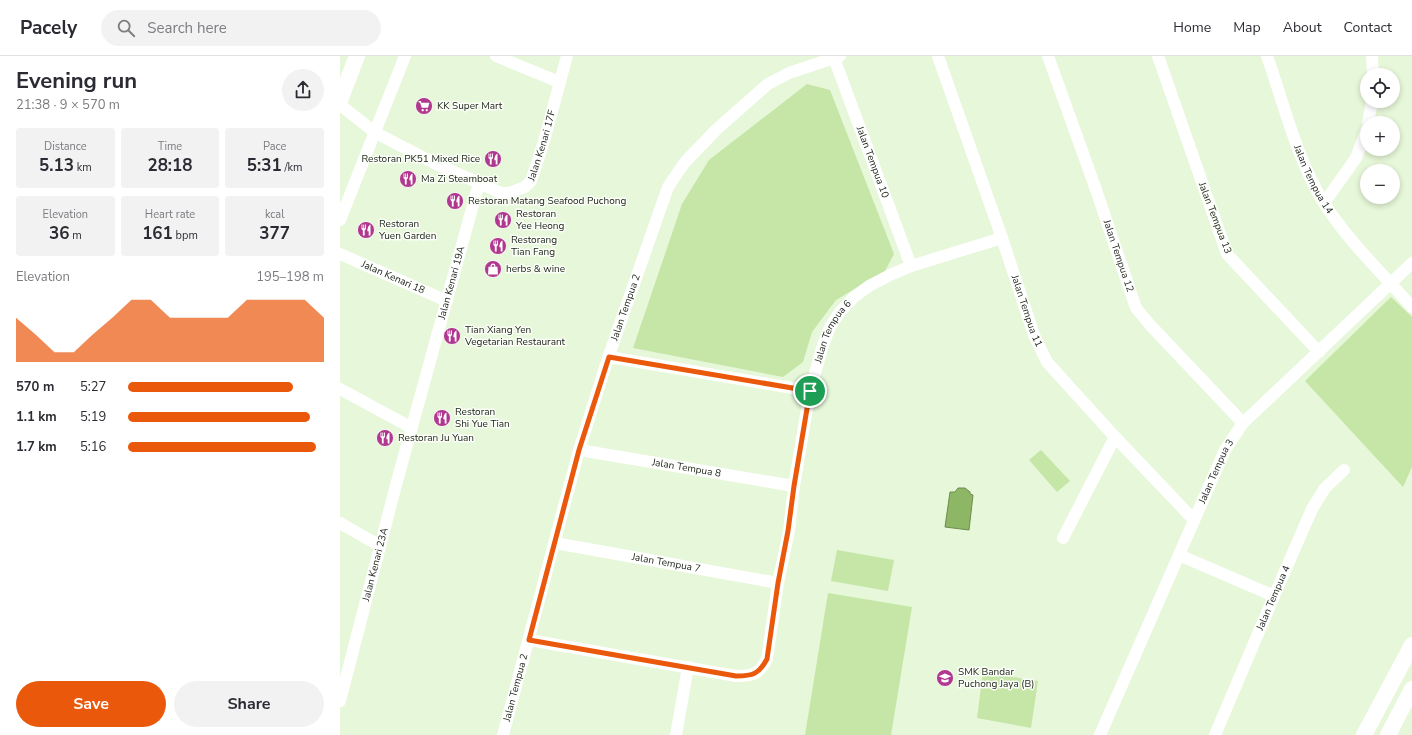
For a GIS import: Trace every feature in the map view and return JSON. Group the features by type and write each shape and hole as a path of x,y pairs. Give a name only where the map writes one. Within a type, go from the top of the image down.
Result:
{"main road":[{"path":"340,100 357,56"},
{"path":"1364,735 1412,645"},
{"path":"1388,735 1412,689"}],"street":[{"path":"340,220 376,133 405,56"},
{"path":"496,56 559,82"},
{"name":"Jalan Kenari 17F","path":"340,105 376,133 436,164 501,193 509,193 522,189 531,181 544,141 567,56"},
{"name":"Jalan Tempua 11","path":"938,56 1002,238 1034,335 1047,362 1115,437 1194,520"},
{"name":"Jalan Tempua 12","path":"1048,56 1094,184 1136,308 1151,326 1243,423"},
{"name":"Jalan Tempua 13","path":"1158,56 1227,254 1319,352"},
{"name":"Jalan Tempua 14","path":"1267,56 1308,176 1324,203 1346,234 1412,307"},
{"path":"1372,56 1373,68"},
{"name":"Jalan Tempua 10","path":"837,57 911,266"},
{"name":"Jalan Tempua 2","path":"503,735 579,450 609,357 668,187 681,168 718,129 768,84 790,73 837,57"},
{"path":"1324,203 1356,158 1360,147"},
{"name":"Jalan Kenari 19A","path":"412,428 479,183"},
{"name":"Jalan Tempua 6","path":"529,640 736,676 755,674 762,668 767,659 810,391 823,345 830,327 840,312 854,297 869,286 890,275 911,266 1002,238"},
{"name":"Jalan Kenari 18","path":"340,254 447,301"},
{"name":"Jalan Tempua 3","path":"1100,735 1225,450 1243,423 1392,284 1412,263"},
{"path":"609,357 810,391"},
{"path":"340,389 412,428"},
{"name":"Jalan Kenari 23A","path":"340,701 412,428"},
{"path":"1063,538 1115,437"},
{"name":"Jalan Tempua 8","path":"579,450 794,486"},
{"name":"Jalan Tempua 4","path":"1216,735 1312,509 1324,488 1344,470"},
{"path":"340,523 380,546"},
{"name":"Jalan Tempua 7","path":"554,543 778,583"},
{"path":"1179,555 1274,596"},
{"path":"676,735 688,667"}],"shaded area":[{"path":"807,84 830,90 894,254 885,271 836,300 812,332 803,362 783,377 633,348 682,204 709,160"},
{"path":"1391,297 1412,317 1412,467 1403,487 1305,381"},
{"path":"1041,450 1070,481 1057,492 1029,460"},
{"path":"958,488 965,488 970,492 970,494 973,495 969,530 945,527 950,492 955,492"},
{"path":"837,550 894,560 888,591 831,581"},
{"path":"828,593 912,607 891,735 805,735"},
{"path":"983,672 1038,681 1031,728 977,718"}],"place":[{"name":"KK Super Mart","path":"424,106"},
{"name":"Restoran PK51 Mixed Rice","path":"493,159"},
{"name":"Ma Zi Steamboat","path":"408,179"},
{"name":"Restoran Matang Seafood Puchong","path":"455,201"},
{"name":"Restoran Yee Heong","path":"503,220"},
{"name":"Restoran Yuen Garden","path":"366,230"},
{"name":"Restorang Tian Fang","path":"498,246"},
{"name":"herbs & wine","path":"493,269"},
{"name":"Tian Xiang Yen Vegetarian Restaurant","path":"452,336"},
{"name":"Restoran Shi Yue Tian","path":"442,418"},
{"name":"Restoran Ju Yuan","path":"385,438"},
{"name":"SMK Bandar Puchong Jaya (B)","path":"945,678"}],"route":[{"path":"609,357 810,391 767,659 762,668 755,674 736,676 529,640 579,450 609,357"}]}
